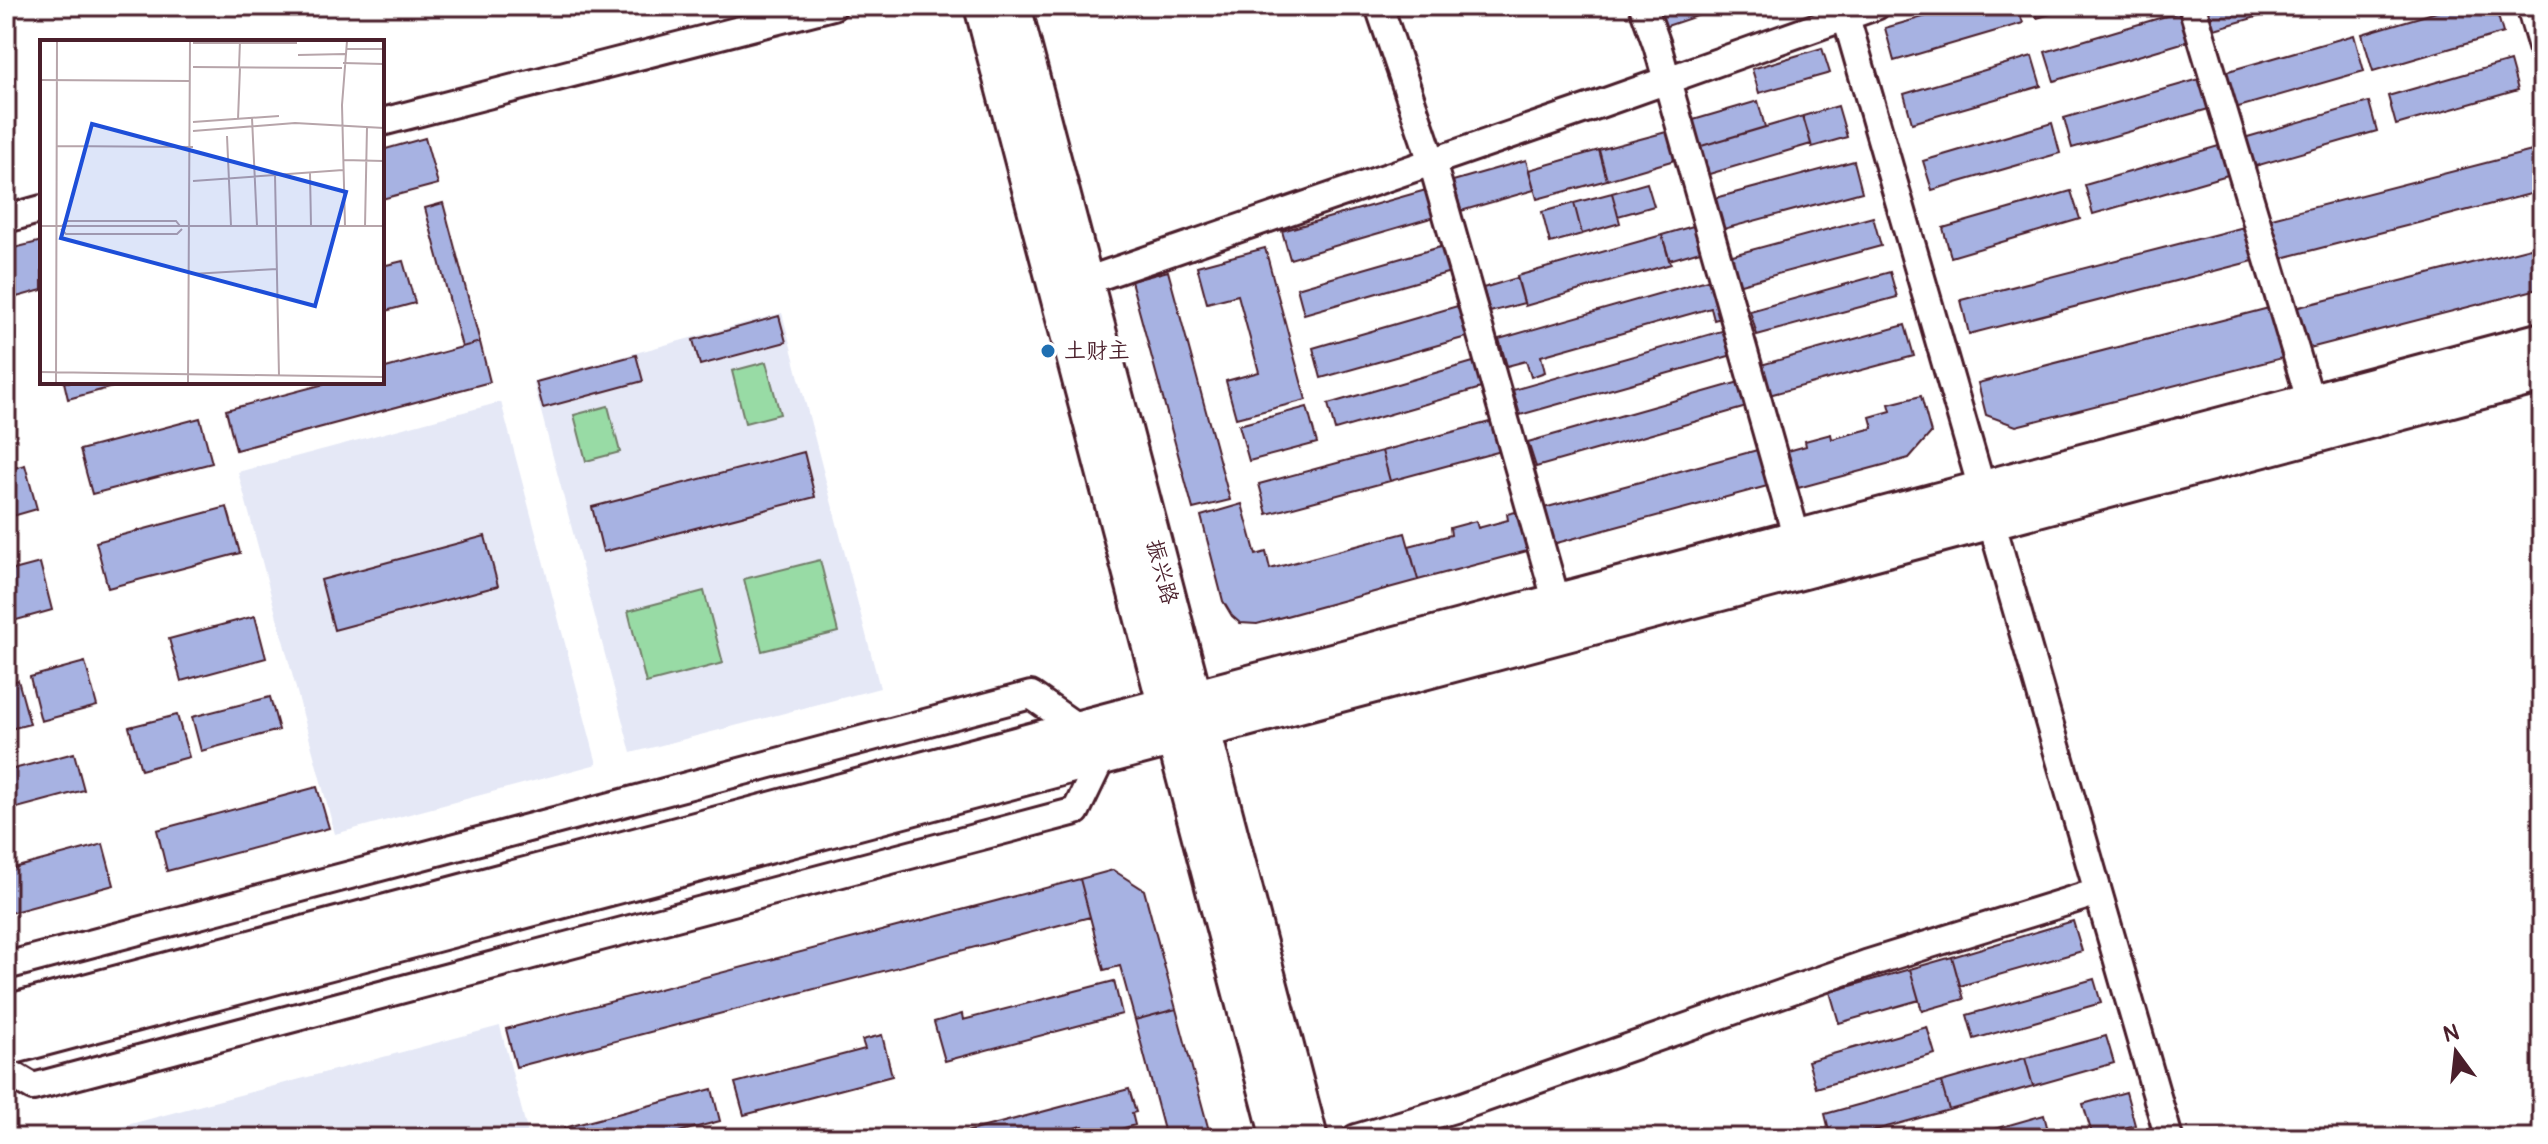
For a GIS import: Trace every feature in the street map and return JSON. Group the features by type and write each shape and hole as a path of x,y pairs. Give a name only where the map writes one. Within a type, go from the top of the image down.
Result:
{"main road":[{"path":"1184,718 1557,603 1797,539 1986,505 2311,403 2542,342"},
{"path":"6,1015 1092,742 1986,505 2542,373"},
{"path":"6,1046 1092,742"}],"street":[{"path":"384,121 833,6"},
{"name":"振兴路","path":"982,6 1184,718 1310,1138"},
{"name":"振兴路","path":"1013,6 1086,281 1279,1138"},
{"path":"1379,6 1432,162 1557,603"},
{"path":"1643,6 1797,539"},
{"path":"1086,281 1876,6"},
{"path":"2192,6 2311,403"},
{"path":"2530,6 2542,47"},
{"path":"1846,17 2169,1138"},
{"path":"6,219 40,210"},
{"path":"6,966 1031,695 1092,742 1076,811 33,1087 6,1071"},
{"path":"1356,1138 1454,1109 1866,964 2098,892"}],"shaded area":[{"path":"782,313 880,688 631,753 533,381"},
{"path":"501,402 597,764 335,834 238,472"},
{"path":"500,1026 529,1138 78,1138"}],"green space":[{"path":"766,362 780,414 745,423 732,371"},
{"path":"608,406 620,452 586,461 574,415"},
{"path":"820,560 838,632 762,651 744,579"},
{"path":"704,591 723,663 646,683 628,611"}],"building":[{"path":"1650,6 1720,6 1721,8 1658,29"},
{"path":"1961,6 2017,6 2023,23 1894,61 1885,28"},
{"path":"2034,6 2078,6 2037,18"},
{"path":"2204,6 2295,6 2211,30"},
{"path":"2457,6 2495,6 2503,33 2373,71 2362,34"},
{"path":"2183,11 2192,40 2054,81 2045,52"},
{"path":"2354,35 2364,71 2235,108 2225,72"},
{"path":"1822,48 1830,73 1759,93 1752,69"},
{"path":"2032,56 2041,86 1912,123 1904,94"},
{"path":"2510,61 2518,90 2396,125 2388,96"},
{"path":"2203,78 2212,108 2072,148 2064,118"},
{"path":"1758,101 1765,127 1698,147 1690,121"},
{"path":"2369,102 2377,131 2252,167 2244,138"},
{"path":"1838,106 1847,137 1812,147 1803,116"},
{"path":"1803,116 1811,144 1706,175 1698,147"},
{"path":"2052,123 2060,153 1932,190 1923,161"},
{"path":"1670,131 1678,159 1607,180 1599,150"},
{"path":"425,138 438,184 384,198 384,149"},
{"path":"2222,145 2231,174 2093,214 2085,185"},
{"path":"1599,150 1607,180 1537,199 1529,170"},
{"path":"2532,151 2542,191 2278,259 2268,219"},
{"path":"1526,160 1534,190 1461,211 1453,181"},
{"path":"1854,161 1862,192 1720,230 1712,199"},
{"path":"1647,183 1654,206 1618,216 1612,193"},
{"path":"1433,188 1441,215 1290,259 1282,231"},
{"path":"2071,191 2080,219 1951,257 1943,228"},
{"path":"1612,193 1620,223 1582,234 1574,203"},
{"path":"443,203 480,342 462,347 425,208"},
{"path":"1574,203 1582,234 1550,243 1542,212"},
{"path":"1873,217 1881,246 1737,285 1729,256"},
{"path":"1700,224 1707,249 1669,260 1662,235"},
{"path":"2248,226 2257,260 1969,334 1961,300"},
{"path":"1662,235 1671,264 1525,306 1517,276"},
{"path":"40,242 40,291 6,300 6,250"},
{"path":"1447,245 1454,271 1304,314 1297,288"},
{"path":"2542,245 2542,288 2302,350 2291,309"},
{"path":"1265,248 1306,400 1236,418 1226,381 1259,372 1238,295 1207,303 1197,266"},
{"path":"403,261 415,303 384,311 384,266"},
{"path":"1168,271 1230,500 1193,509 1131,281"},
{"path":"1890,272 1897,297 1757,335 1750,311"},
{"path":"1517,278 1524,303 1490,312 1483,288"},
{"path":"1714,278 1725,317 1714,320 1711,308 1541,356 1545,372 1531,377 1526,361 1507,366 1499,339"},
{"path":"1461,305 1470,336 1321,378 1313,348"},
{"path":"2269,308 2282,358 2016,426 1986,415 1978,383"},
{"path":"779,316 786,342 700,365 693,340"},
{"path":"1905,325 1914,356 1769,395 1761,365"},
{"path":"1729,329 1736,354 1520,415 1513,390"},
{"path":"480,342 490,382 236,450 226,410 324,384 384,384 384,368"},
{"path":"636,355 643,381 543,408 536,382"},
{"path":"1480,360 1488,386 1335,430 1328,404"},
{"path":"1743,381 1750,406 1536,467 1528,442"},
{"path":"64,384 124,384 68,399"},
{"path":"6,386 13,413 6,415"},
{"path":"1921,396 1931,433 1909,458 1798,488 1788,451 1806,446 1805,441 1831,434 1832,439 1873,428 1870,417 1891,411 1889,404"},
{"path":"1307,407 1317,443 1249,461 1239,425"},
{"path":"200,418 212,463 92,494 80,450"},
{"path":"1497,420 1505,450 1390,481 1382,451"},
{"path":"1761,449 1771,485 1553,544 1544,508"},
{"path":"1382,451 1390,481 1267,514 1259,484"},
{"path":"804,452 815,497 603,552 592,507"},
{"path":"25,465 37,509 6,518 6,470"},
{"path":"1242,504 1256,555 1266,552 1270,569 1405,533 1418,580 1257,624 1240,623 1223,601 1201,516"},
{"path":"227,507 240,553 108,588 96,542"},
{"path":"1520,511 1531,550 1418,580 1409,546 1451,535 1450,528 1476,521 1478,528 1508,520 1507,514"},
{"path":"485,536 498,586 334,630 321,580"},
{"path":"40,563 52,610 6,623 6,572"},
{"path":"255,616 266,658 181,681 169,639"},
{"path":"85,662 97,706 41,721 30,677"},
{"path":"18,680 30,724 6,730 6,684"},
{"path":"270,697 279,730 201,751 192,717"},
{"path":"177,715 189,757 141,770 129,727"},
{"path":"74,753 84,790 6,811 6,771"},
{"path":"317,787 329,828 167,871 157,830"},
{"path":"103,844 114,885 6,914 6,870"},
{"path":"1113,870 1144,890 1176,1009 1135,1020 1120,966 1104,970 1080,879"},
{"path":"1080,879 1090,917 516,1067 506,1029"},
{"path":"2073,921 2082,951 1960,986 1952,957"},
{"path":"1952,957 1964,999 1922,1011 1910,969"},
{"path":"1910,969 1919,1000 1839,1023 1830,992"},
{"path":"2094,979 2101,1003 1974,1039 1967,1015"},
{"path":"1114,981 1122,1014 945,1061 934,1022 962,1014 963,1020"},
{"path":"1176,1009 1211,1138 1166,1138 1135,1020"},
{"path":"1927,1027 1935,1054 1816,1088 1808,1061"},
{"path":"882,1035 892,1076 744,1115 735,1083 865,1049 862,1040"},
{"path":"2106,1036 2114,1063 2033,1086 2025,1058"},
{"path":"2025,1058 2033,1086 1949,1110 1941,1082"},
{"path":"1941,1082 1949,1110 1846,1138 1831,1138 1825,1114"},
{"path":"712,1089 720,1121 656,1138 566,1138 564,1128"},
{"path":"1129,1089 1136,1112 1132,1113 1135,1125 1088,1138 1083,1126 1075,1128 1078,1138 959,1138 958,1134"},
{"path":"2126,1092 2135,1125 2093,1137 2083,1104"},
{"path":"2044,1115 2050,1138 2005,1138 2002,1127"},
{"path":"2002,1127 2005,1138 1964,1138"}],"place":[{"name":"土财主","path":"1048,351"}]}
